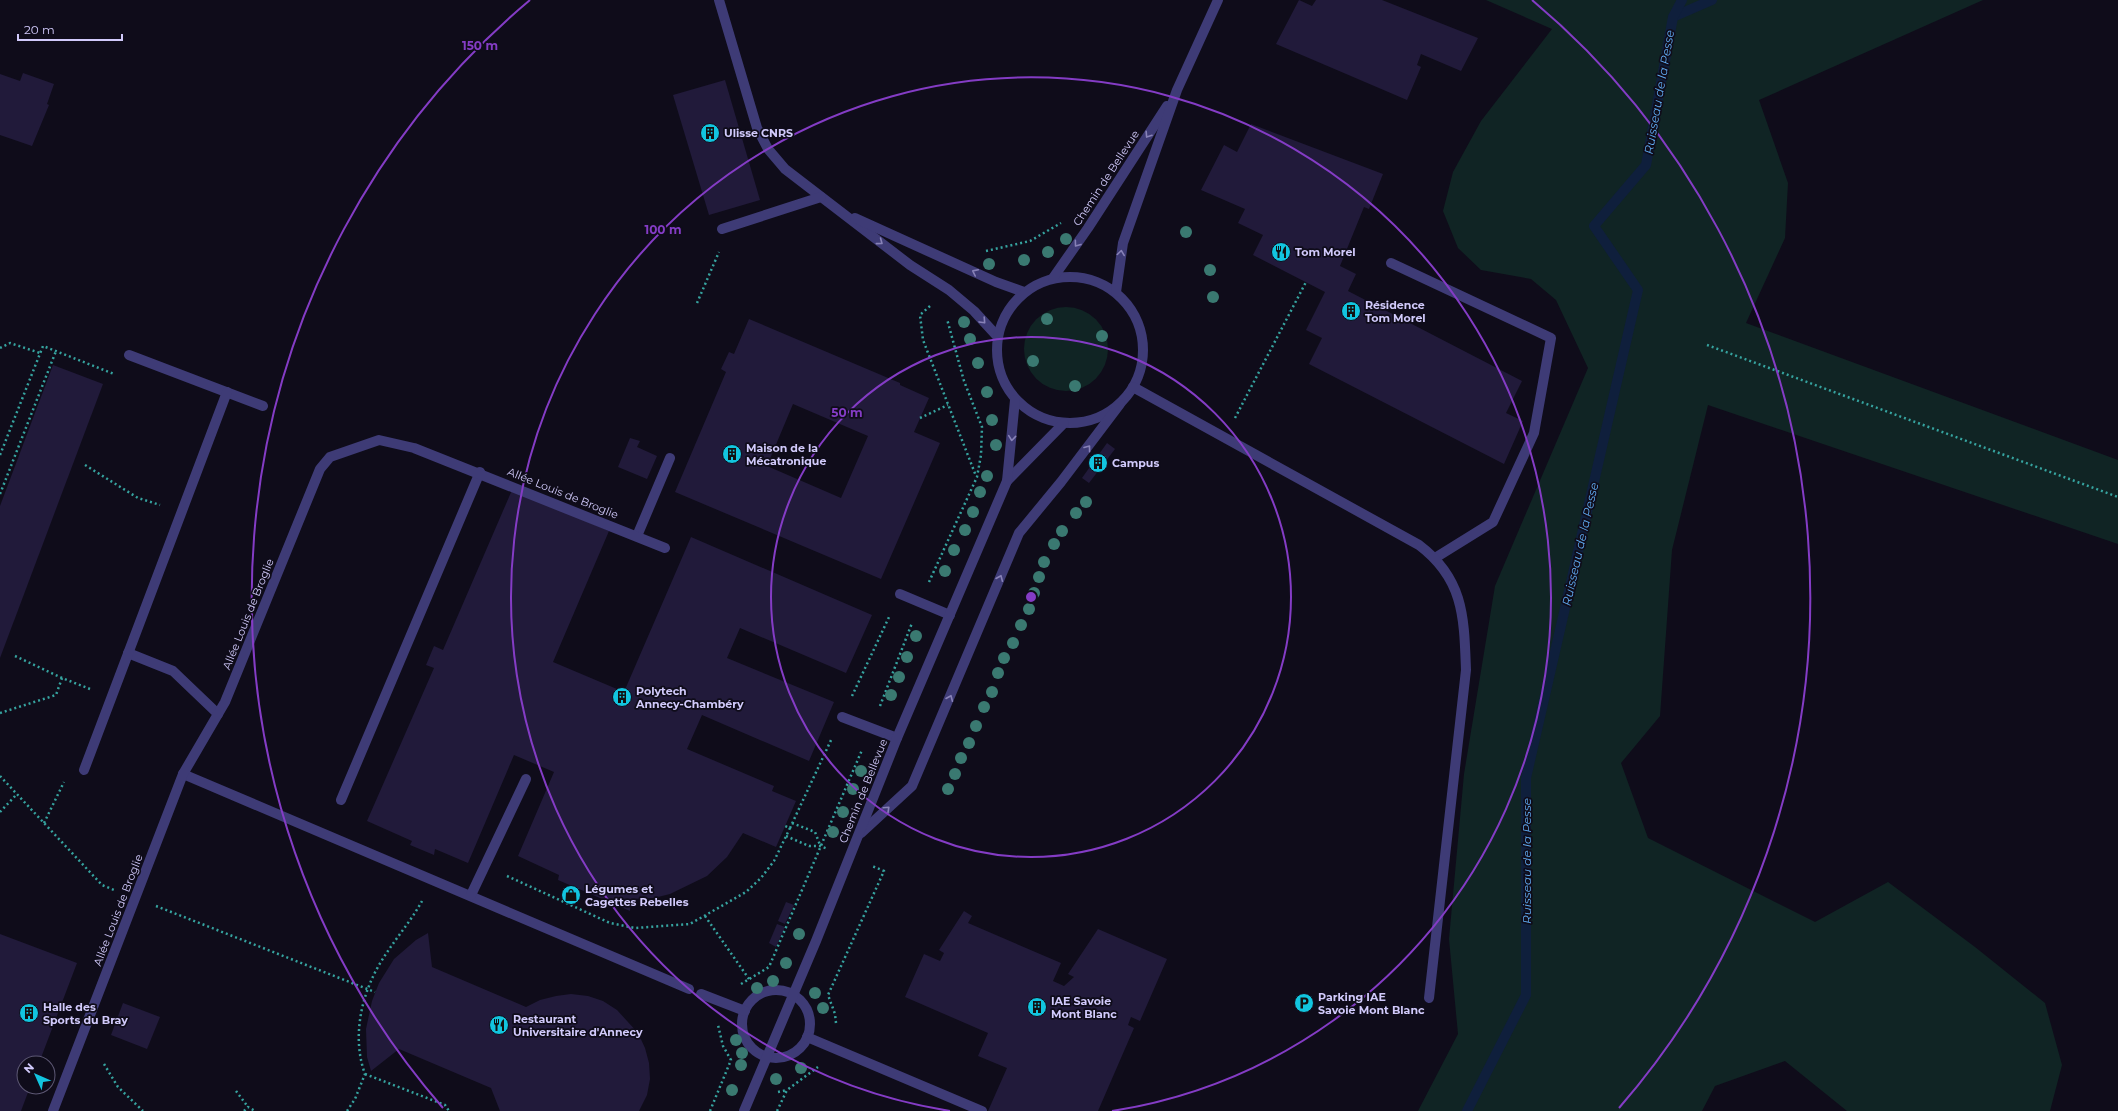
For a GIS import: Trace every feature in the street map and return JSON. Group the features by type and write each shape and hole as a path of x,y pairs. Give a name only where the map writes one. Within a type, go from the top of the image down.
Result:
{"street":[{"path":"719,0 757,128 768,149 785,169 910,265 949,290 974,312 997,336"},
{"name":"Chemin de Bellevue","path":"1116,292 1123,243 1177,90 1218,0"},
{"name":"Chemin de Bellevue","path":"1053,278 1088,228 1177,90"},
{"path":"726,228 821,196"},
{"path":"838,210 996,282 1024,292"},
{"path":"1391,263 1551,338 1534,433 1493,522 1435,558"},
{"path":"858,836 912,786 1020,533 1064,479 1133,387 1141,367 1143,347 1140,326 1130,307 1116,292 1097,281 1075,276 1053,278 1037,284 1024,292 1007,312 997,336 996,353 999,370 1005,386 1015,400 1029,412 1040,417 1064,423 1091,420 1103,415 1120,404"},
{"path":"129,355 263,406"},
{"path":"1133,387 1419,545 1435,558 1453,582 1464,620 1466,670 1429,998"},
{"path":"84,770 227,392"},
{"name":"Chemin de Bellevue","path":"744,1111 850,857 897,738 1007,481 1015,400"},
{"name":"Chemin de Bellevue","path":"1007,481 1064,423"},
{"name":"Allée Louis de Broglie","path":"52,1111 184,774 225,702 320,469 330,457 379,440 414,448 480,472 665,548"},
{"path":"637,536 670,458"},
{"path":"341,800 480,472"},
{"path":"900,594 950,615"},
{"path":"128,653 173,672 218,714"},
{"path":"842,717 897,738"},
{"path":"184,774 689,988"},
{"path":"471,895 526,778"},
{"path":"779,989 793,994 802,1002 808,1012 810,1025 807,1037 800,1047 790,1054 779,1058 767,1056 756,1051 748,1043 742,1022 745,1011 752,999 764,992 779,989"},
{"path":"701,994 745,1011"},
{"path":"807,1037 982,1111"}],"path":[{"path":"965,267 972,254 1030,241 1065,221"},
{"path":"697,304 726,228"},
{"path":"1225,438 1306,282"},
{"path":"949,290 920,315 923,340 976,477"},
{"path":"710,1111 732,1060 723,1046 717,1028 724,1003 738,986 769,967 871,728 920,602 976,477 981,455 982,427 964,381 944,310 949,290"},
{"path":"0,348 10,343 40,353"},
{"path":"1707,345 2118,497"},
{"path":"0,456 42,346 115,374 129,355"},
{"path":"0,494 56,351"},
{"path":"920,418 948,406"},
{"path":"85,465 138,498 181,512"},
{"path":"15,656 62,678 111,697"},
{"path":"0,713 56,694 62,678"},
{"path":"44,823 69,773 84,770"},
{"path":"0,776 102,885"},
{"path":"0,812 16,794"},
{"path":"799,825 792,823 815,832 820,846"},
{"path":"484,866 610,923 635,928 690,924 746,892 761,878 774,861 790,828 785,826"},
{"path":"786,836 808,846 820,846"},
{"path":"777,1111 787,1090 813,1072 829,1053 836,1029 835,1014 828,995 884,871 850,857"},
{"path":"347,1111 355,1099 365,1074 360,1062 359,1044 364,1003 368,989 383,958 417,909 434,880"},
{"path":"135,898 375,992"},
{"path":"705,916 749,979"},
{"path":"104,1064 118,1087 143,1111"},
{"path":"365,1074 445,1105 449,1111"},
{"path":"236,1090 248,1107 255,1111"},
{"path":"244,1111 248,1107"}],"green space":[{"path":"1486,0 1983,0 1759,100 1788,183 1785,238 1746,323 2118,460 2118,544 1708,405 1672,550 1660,716 1621,763 1648,838 1815,922 1888,882 1975,947 2045,1003 2062,1065 2050,1111 1847,1111 1785,1061 1715,1086 1702,1111 1418,1111 1458,1034 1449,939 1464,774 1495,586 1588,368 1556,300 1531,279 1481,270 1458,248 1443,211 1453,172 1481,121 1552,29"},
{"path":"1066,307 1082,310 1096,319 1105,333 1108,349 1105,365 1096,379 1082,388 1066,391 1050,388 1036,379 1027,365 1024,349 1027,333 1036,319 1050,310"}],"building":[{"path":"1299,0 1312,6 1316,0 1382,0 1478,38 1461,71 1421,54 1417,65 1421,67 1407,100 1276,44"},
{"path":"23,73 54,84 47,104 49,105 32,146 0,135 0,74 20,81"},
{"name":"Ulisse CNRS","path":"725,80 760,200 709,215 673,95"},
{"name":"Résidence Tom Morel","path":"1251,124 1383,174 1369,209 1364,207 1340,266 1356,274 1348,291 1522,381 1506,413 1523,421 1504,464 1309,364 1322,338 1306,330 1325,292 1253,255 1263,235 1238,223 1245,209 1201,190 1224,145 1237,152"},
{"name":"Maison de la Mécatronique","path":"749,319 900,383 900,385 929,398 914,432 940,443 881,579 675,492 726,372 721,369 729,352 734,354","holes":["793,404 868,436 841,498 767,466"]},
{"path":"53,365 103,384 0,658 0,506"},
{"path":"630,438 640,441 637,447 657,456 647,479 618,467"},
{"name":"Campus","path":"1107,443 1115,449 1089,483 1082,478"},
{"name":"Polytech Annecy-Chambéry","path":"512,490 609,531 553,662 624,692 691,537 872,615 846,673 740,628 727,658 834,702 809,761 702,715 687,749 774,786 772,791 796,801 776,847 743,833 727,857 707,876 670,894 654,898 631,899 630,911 558,880 559,875 518,856 554,772 514,755 468,863 435,849 434,855 410,845 412,841 367,821 434,668 426,665 434,646 443,650"},
{"path":"786,902 794,905 785,924 778,921"},
{"name":"IAE Savoie Mont Blanc","path":"964,911 972,916 968,923 1061,963 1053,981 1064,986 1074,977 1068,974 1098,929 1167,959 1140,1021 1131,1017 1128,1025 1134,1028 1098,1111 988,1111 1007,1068 978,1056 988,1033 905,997 924,954 940,961 944,953 939,950"},
{"path":"777,924 785,927 776,947 769,943"},
{"name":"Restaurant Universitaire d'Annecy","path":"428,933 432,967 526,1007 540,1000 571,994 588,996 603,1001 617,1010 638,1033 645,1048 649,1063 650,1079 647,1095 639,1111 500,1111 491,1088 399,1049 371,1071 367,1057 366,1029 372,1001 379,983 394,959 416,940"},
{"name":"Halle des Sports du Bray","path":"0,934 77,963 42,1055 16,1055 16,1095 27,1095 21,1111 0,1111"},
{"path":"123,1003 160,1017 147,1049 111,1035"}],"waterway":[{"name":"Ruisseau de la Pesse","path":"1467,1111 1526,995 1526,778 1638,290 1594,226 1646,165 1673,17 1682,0"},
{"path":"1673,17 1712,0"}],"place":[{"name":"Ulisse CNRS","path":"710,133"},
{"name":"Tom Morel","path":"1281,252"},
{"name":"Résidence Tom Morel","path":"1351,311"},
{"name":"Maison de la Mécatronique","path":"732,454"},
{"name":"Campus","path":"1098,463"},
{"name":"Polytech Annecy-Chambéry","path":"622,697"},
{"name":"Légumes et Cagettes Rebelles","path":"571,895"},
{"name":"Parking IAE Savoie Mont Blanc","path":"1304,1003"},
{"name":"IAE Savoie Mont Blanc","path":"1037,1007"},
{"name":"Halle des Sports du Bray","path":"29,1013"},
{"name":"Restaurant Universitaire d'Annecy","path":"499,1025"}]}
